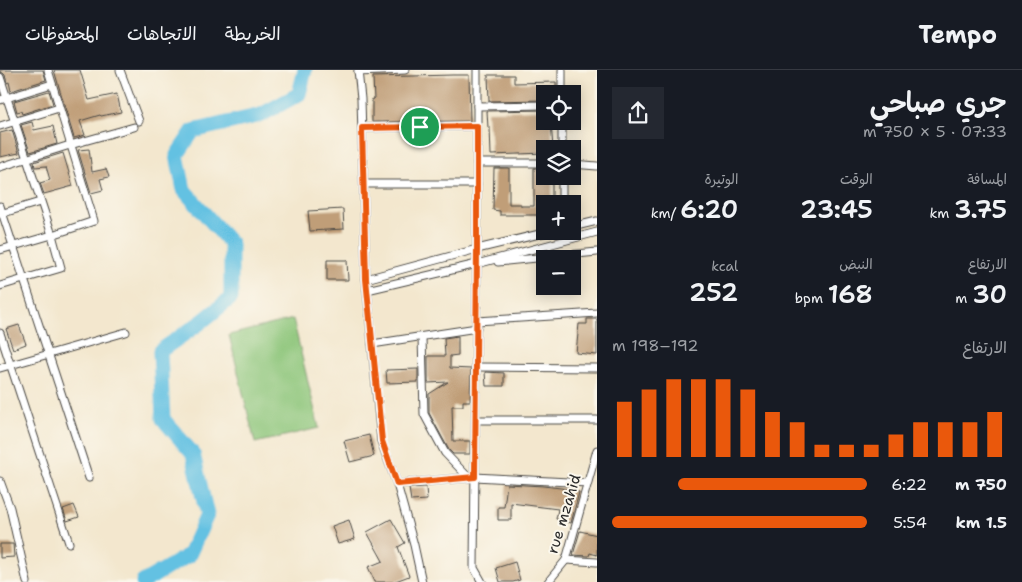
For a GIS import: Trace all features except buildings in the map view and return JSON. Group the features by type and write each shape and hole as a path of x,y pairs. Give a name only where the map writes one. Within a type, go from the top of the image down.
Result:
{"street":[{"path":"0,250 52,236 94,221 48,70"},
{"path":"120,70 139,121"},
{"path":"405,70 358,71 361,98 366,279 382,441 397,484 422,582"},
{"path":"477,70 476,420 472,478 474,568 482,582"},
{"path":"562,70 562,85"},
{"path":"0,77 3,99 14,122 61,268 0,286"},
{"path":"3,99 52,84"},
{"path":"477,106 536,104"},
{"path":"0,126 59,108"},
{"path":"362,128 477,126"},
{"path":"0,167 134,127"},
{"path":"477,163 536,163"},
{"path":"581,165 597,166"},
{"path":"364,184 477,184"},
{"path":"40,202 1,211 89,478"},
{"path":"581,225 597,221"},
{"path":"367,290 477,264 597,232"},
{"path":"366,279 536,235"},
{"path":"477,264 597,252"},
{"path":"372,344 422,337 477,324 597,313"},
{"path":"0,368 126,332"},
{"path":"0,333 68,544"},
{"path":"422,337 424,414 445,453 472,478"},
{"path":"476,366 597,368"},
{"path":"476,420 597,420"},
{"name":"rue mzahid","path":"548,582 566,560 597,450"},
{"path":"397,484 472,478 588,483"},
{"path":"0,481 10,508 27,582"},
{"path":"566,560 597,562"}],"green space":[{"path":"293,319 319,428 255,443 229,335"}],"waterway":[{"path":"143,582 189,555 207,515 193,454 163,419 160,351 231,298 231,244 184,190 177,155 193,131 261,115 299,94 305,70"}],"route":[{"path":"477,126 475,477 397,484 382,441 366,279 362,128 420,127 477,126"}]}
